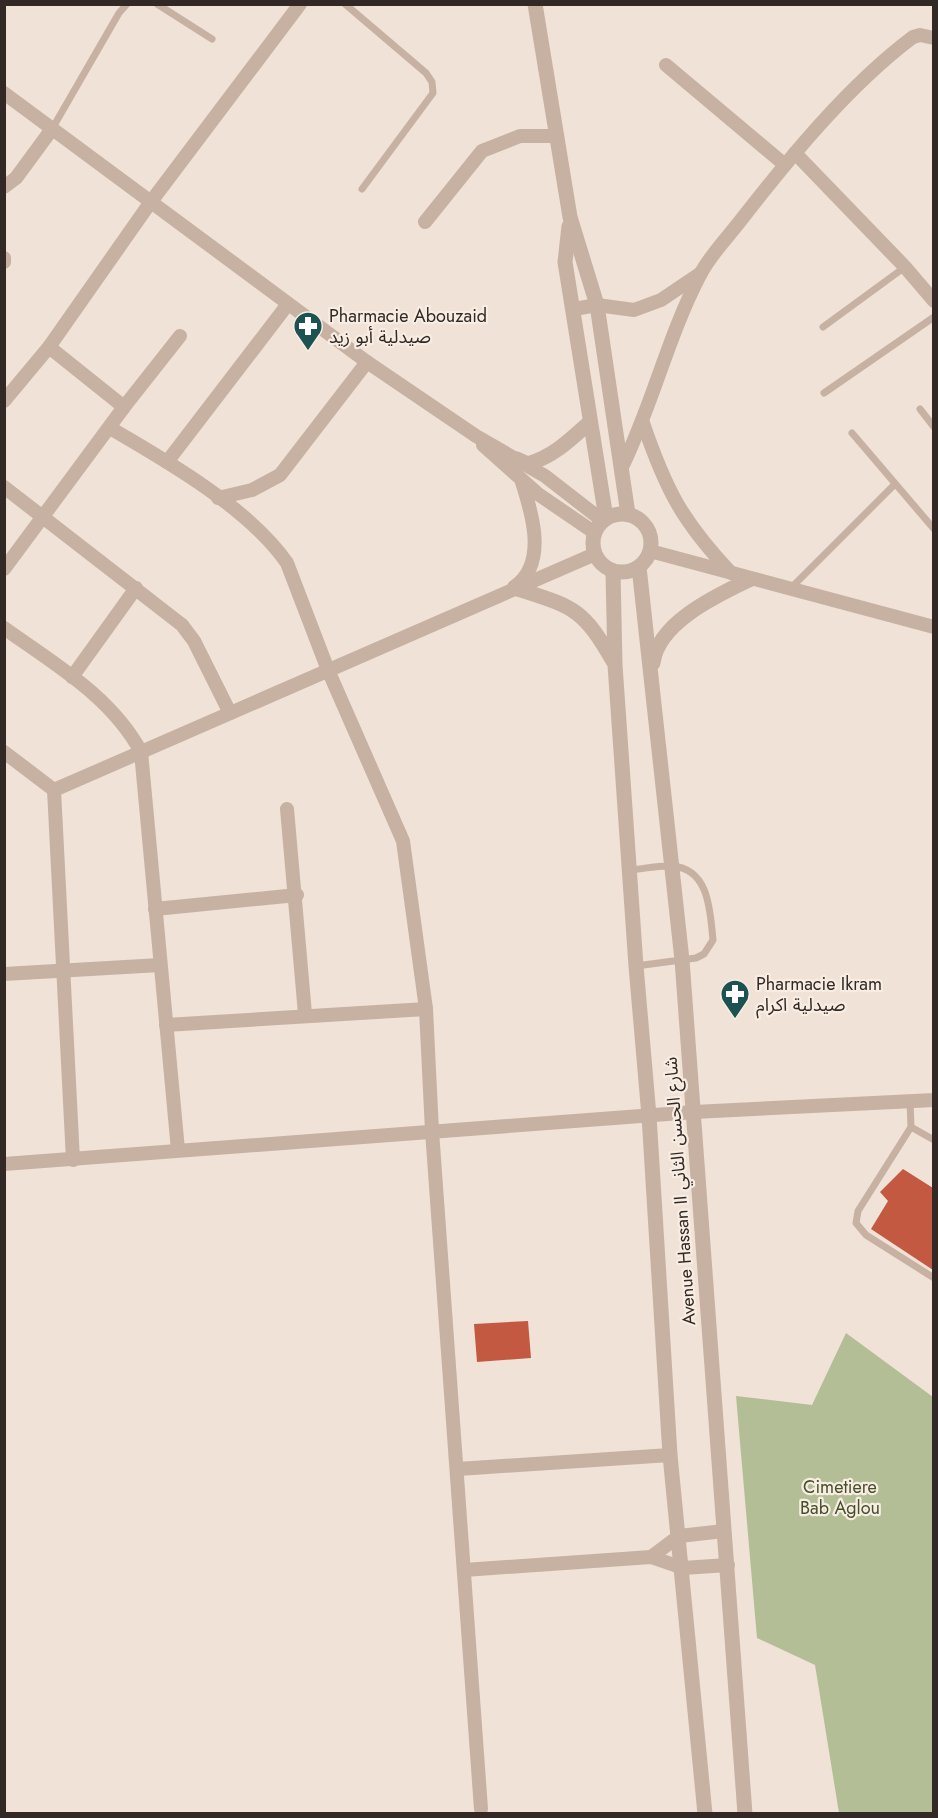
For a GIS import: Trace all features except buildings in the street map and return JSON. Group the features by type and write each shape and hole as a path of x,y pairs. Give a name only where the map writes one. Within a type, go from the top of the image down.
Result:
{"street":[{"path":"4,401 49,347 150,203 300,4"},
{"path":"535,4 570,217 597,305 623,465 628,514"},
{"path":"623,465 643,423 667,351 700,273 785,165 835,110 912,37 921,35 933,38"},
{"path":"666,65 785,165"},
{"path":"4,93 366,362 476,436 561,488 601,524"},
{"path":"4,187 16,178 52,129"},
{"path":"425,222 482,151 520,135 557,136"},
{"path":"795,153 905,267 933,301"},
{"path":"570,217 565,262 590,422 601,524 595,554 605,567 626,572 639,567 650,551 649,531 642,522 628,514"},
{"path":"574,309 597,305 634,310 647,306 700,273"},
{"path":"167,462 288,303"},
{"path":"4,569 124,407 180,336"},
{"path":"49,347 124,407"},
{"path":"218,498 252,490 280,476 366,362"},
{"path":"517,459 528,464 543,460 563,447 590,422"},
{"path":"643,423 674,502 694,532 731,573"},
{"path":"110,428 167,462 218,498 261,532 287,563 328,670 403,841 426,1009 432,1131 482,1809"},
{"path":"476,436 521,480 601,524 628,514"},
{"path":"510,590 519,583 532,559 535,545 533,515 521,480"},
{"path":"4,487 182,626 194,640 230,713"},
{"path":"650,551 933,627"},
{"path":"54,790 595,554"},
{"name":"Avenue Hassan II شارع الحسن الثاني","path":"639,567 682,960 745,1814"},
{"name":"Avenue Hassan II شارع الحسن الثاني","path":"613,570 615,664 649,1116 670,1455 683,1568 705,1814"},
{"path":"652,672 655,653 676,625 706,602 751,579"},
{"path":"72,677 136,588"},
{"path":"510,590 570,607 596,632 615,664"},
{"path":"4,628 72,677 117,716 141,752 178,1150"},
{"path":"4,752 54,790 73,1160"},
{"path":"287,809 297,895 305,1014"},
{"path":"155,909 297,895"},
{"path":"4,974 160,965"},
{"path":"166,1025 305,1014 426,1009"},
{"path":"4,1164 694,1112 933,1100"},
{"path":"458,1469 670,1455"},
{"path":"651,1557 679,1536 724,1531"},
{"path":"464,1570 651,1557 683,1568 728,1565"}],"lane":[{"path":"52,129 119,13 127,4"},
{"path":"158,4 212,39"},
{"path":"345,4 426,73 432,82 433,93 362,189"},
{"path":"823,327 905,267"},
{"path":"824,393 933,317"},
{"path":"920,409 933,427"},
{"path":"852,433 932,525"},
{"path":"790,589 896,484"},
{"path":"630,870 673,866 696,878 705,889 713,940 704,954 682,960 636,966"},
{"path":"910,1102 911,1127 858,1211 856,1223 866,1235 933,1278"},
{"path":"911,1127 933,1140"}],"green space":[{"name":"Cimetiere Bab Aglou","path":"846,1333 933,1397 933,1813 839,1813 815,1665 757,1638 736,1396 812,1405"}],"place":[{"name":"Pharmacie Abouzaid صيدلية أبو زيد","path":"308,352"},
{"name":"Pharmacie Ikram صيدلية اكرام","path":"735,1020"}]}
